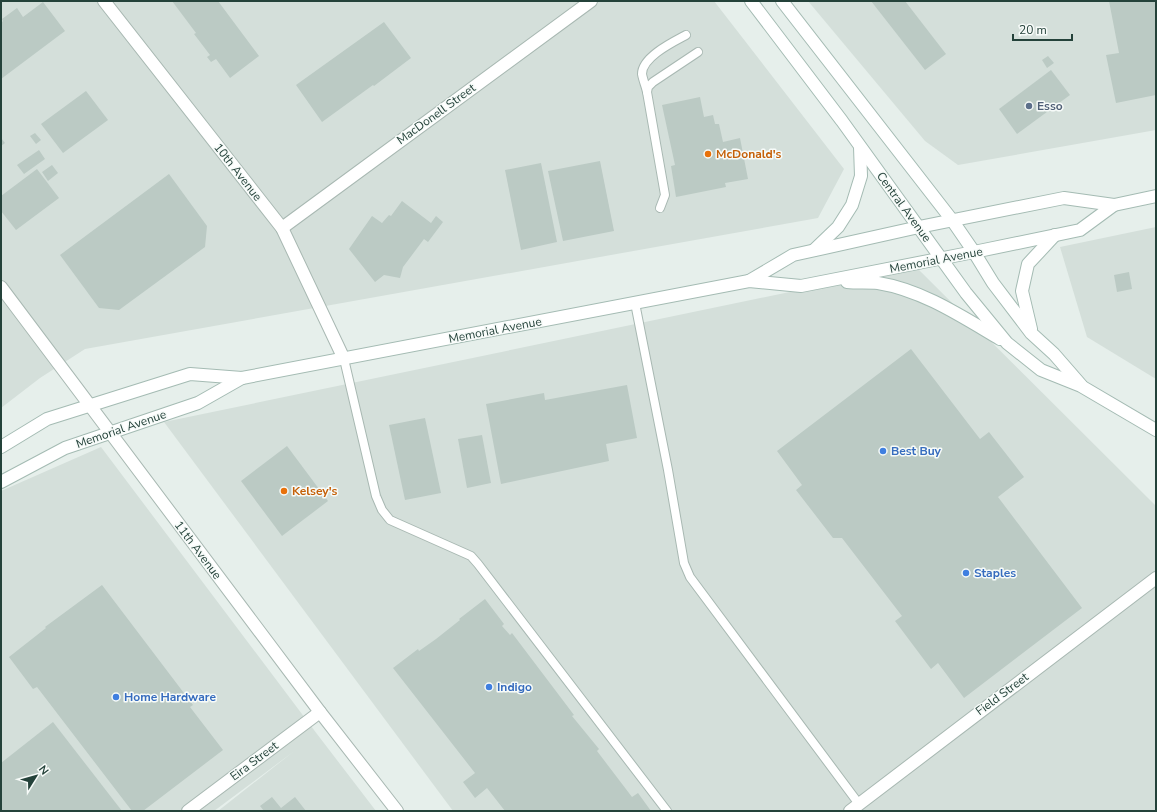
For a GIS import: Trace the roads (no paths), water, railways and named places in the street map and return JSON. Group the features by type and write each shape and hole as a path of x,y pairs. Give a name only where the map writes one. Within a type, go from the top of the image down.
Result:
{"main road":[{"name":"10th Avenue","path":"104,1 282,228 344,359"},
{"name":"MacDonell Street","path":"282,228 591,1"},
{"name":"Central Avenue","path":"751,1 919,227 966,293 1008,344 1040,370 1082,386 1156,430"},
{"name":"Central Avenue","path":"782,1 952,220 993,283 1032,333 1054,354 1082,386"},
{"path":"813,251 838,227 852,205 861,176 860,147"},
{"name":"Memorial Avenue","path":"749,281 793,255 952,220 1064,198 1114,204 1156,196"},
{"name":"Memorial Avenue","path":"1,447 47,419 190,374 242,378 749,281 801,286 826,282 1080,230 1114,204"},
{"path":"1032,333 1022,291 1028,264 1056,235"},
{"path":"826,282 877,283 909,291 939,304 1008,344"},
{"name":"11th Avenue","path":"1,287 320,712 397,811"},
{"name":"Memorial Avenue","path":"1,482 65,448 198,403 242,378"},
{"name":"Field Street","path":"854,807 1156,578"},
{"name":"Eira Street","path":"188,811 320,712"}],"lane":[{"path":"660,208 665,195 642,71 648,59 686,35"},
{"path":"647,92 648,87 653,82 698,52"},
{"path":"635,303 668,470 684,563 690,577 854,807"},
{"path":"344,359 376,496 382,510 390,520 471,556 667,811"}],"place":[{"name":"Esso","path":"1029,106"},
{"name":"McDonald's","path":"708,154"},
{"name":"Best Buy","path":"883,451"},
{"name":"Kelsey's","path":"284,491"},
{"name":"Staples","path":"966,573"},
{"name":"Indigo","path":"489,687"},
{"name":"Home Hardware","path":"116,697"}]}
